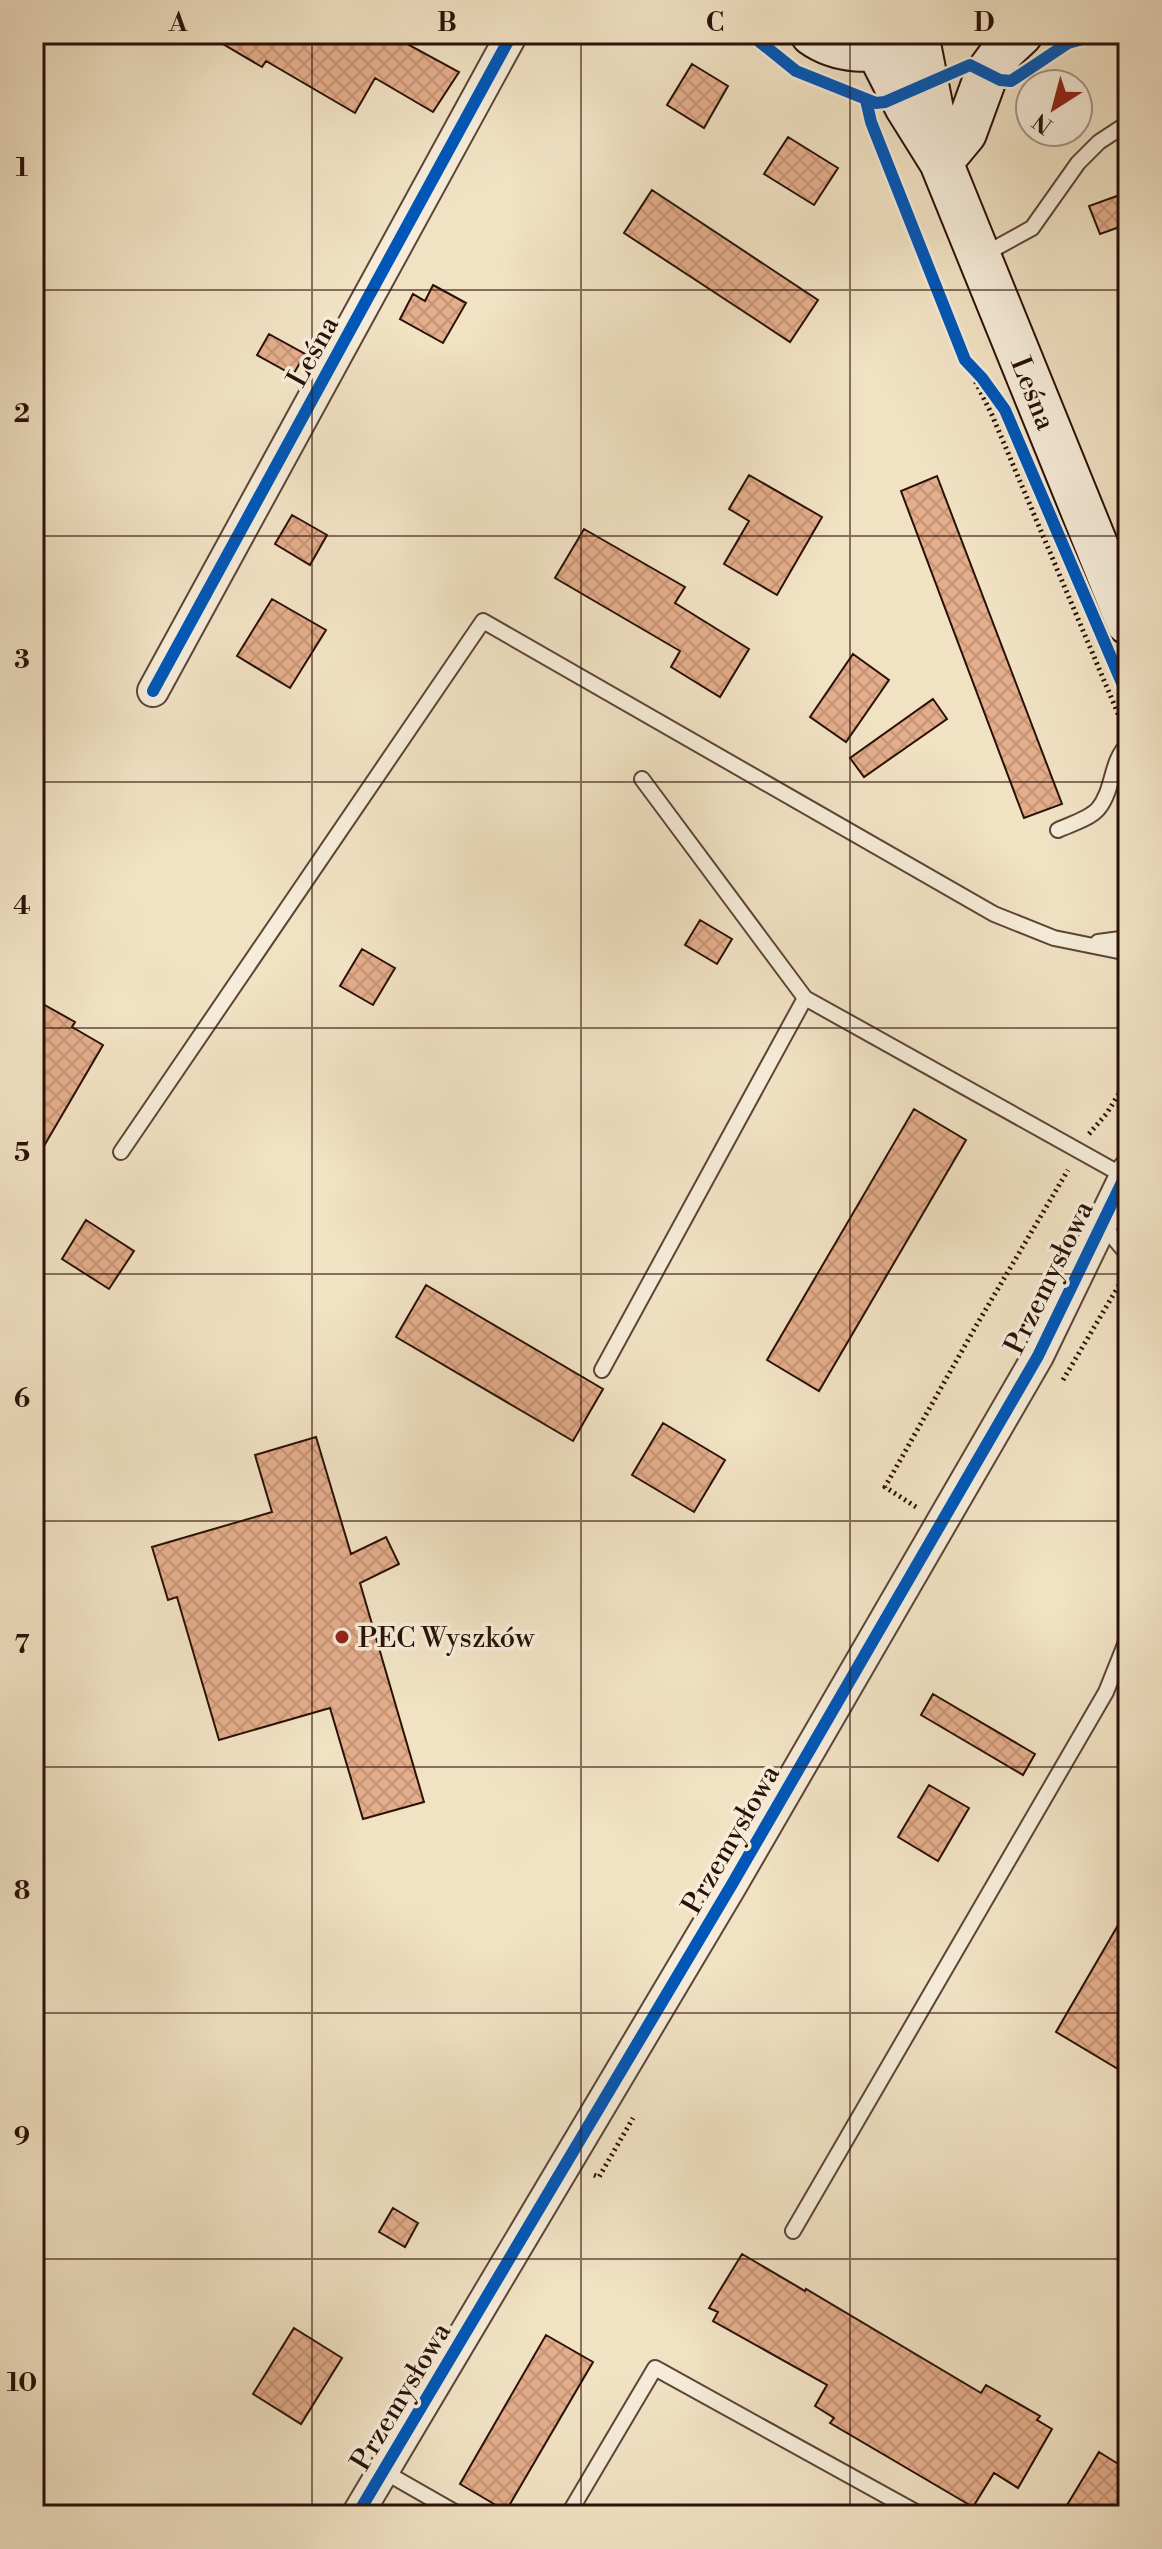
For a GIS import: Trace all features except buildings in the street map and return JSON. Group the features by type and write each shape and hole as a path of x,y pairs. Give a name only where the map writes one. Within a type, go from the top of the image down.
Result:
{"street":[{"name":"Leśna","path":"153,691 512,34"},
{"path":"812,34 848,49 877,49 898,44 917,34"},
{"name":"Leśna","path":"917,34 941,162"},
{"path":"941,162 965,133 987,73 1021,34"},
{"name":"Leśna","path":"877,49 906,106 941,162 1128,623"},
{"name":"Przemysłowa","path":"357,2515 723,1900 1038,1356 1127,1167"}],"lane":[{"path":"979,257 1032,228 1078,163 1099,142 1128,123"},
{"path":"121,1152 483,621 994,914 1054,938 1128,953"},
{"path":"1058,830 1098,809 1120,754 1128,744"},
{"path":"642,779 805,998 1078,1153 1127,1167"},
{"path":"1082,943 1128,938"},
{"path":"602,1370 805,998"},
{"path":"1101,1224 1128,1255"},
{"path":"793,2231 1106,1692 1128,1637"},
{"path":"568,2515 655,2368 921,2515"},
{"path":"383,2471 460,2515"}],"path":[{"path":"965,360 1005,410"},
{"path":"965,360 992,415 1128,737"},
{"path":"941,1523 885,1487 1088,1135 1107,1113 1128,1079"}],"cycle path":[{"path":"153,691 512,34"},
{"path":"750,34 796,71 876,103 885,102 970,65 1000,80 1011,81 1068,43 1101,34"},
{"path":"866,100 871,122 965,360 1005,410 1128,697"},
{"path":"357,2515 731,1886 1038,1356 1128,1170"}],"place":[{"name":"PEC Wyszków","path":"342,1637"}]}
